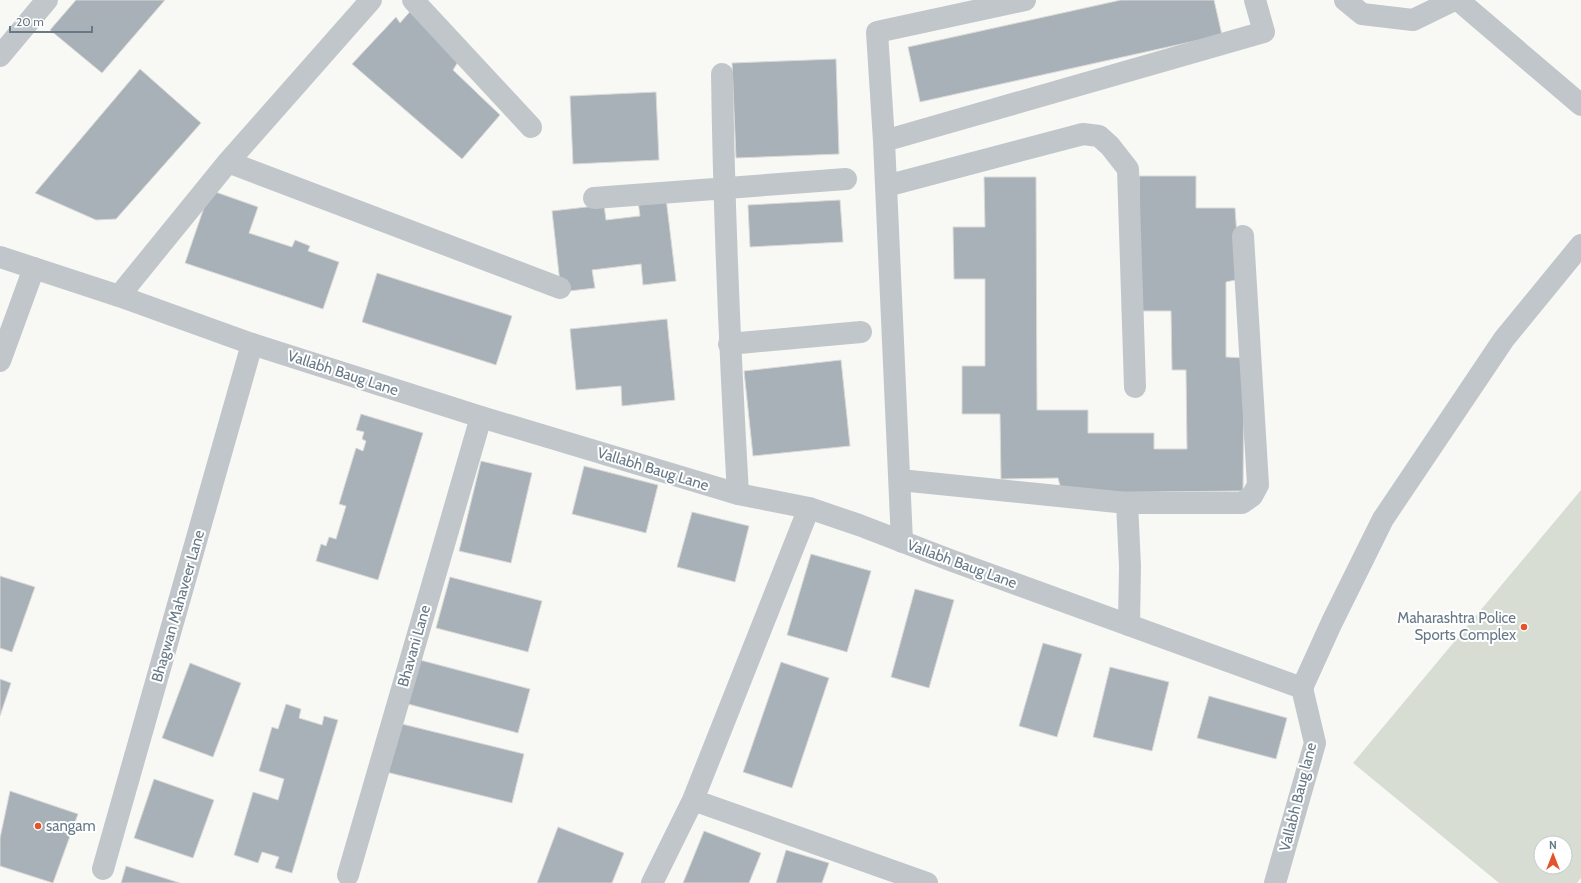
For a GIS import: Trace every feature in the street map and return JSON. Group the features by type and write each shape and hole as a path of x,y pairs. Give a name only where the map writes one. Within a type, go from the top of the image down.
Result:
{"street":[{"path":"0,56 47,0"},
{"path":"118,296 228,162 371,0"},
{"path":"413,0 531,127"},
{"path":"902,542 884,141 877,32 1025,0"},
{"path":"884,141 1264,32 1255,0"},
{"path":"1345,0 1362,14 1413,20 1454,0"},
{"path":"1458,0 1581,105"},
{"path":"722,74 729,344 738,494"},
{"path":"886,186 1083,134 1100,136 1128,169 1135,387"},
{"path":"228,162 560,288"},
{"path":"594,198 846,179"},
{"path":"900,480 1127,503 1242,503 1252,496 1258,485 1243,236"},
{"path":"1302,688 1332,622 1383,519 1504,338 1581,245"},
{"name":"Vallabh Baug Lane","path":"0,256 252,344 481,417 738,494 809,508 1302,688"},
{"path":"0,362 34,268"},
{"path":"729,344 861,332"},
{"name":"Bhagwan Mahaveer Lane","path":"103,868 252,344"},
{"name":"Bhavani Lane","path":"348,875 481,417"},
{"path":"1127,503 1130,566 1129,625"},
{"path":"652,883 694,800 809,508"},
{"name":"Vallabh Baug lane","path":"1276,883 1315,743 1302,688"},
{"path":"694,800 927,883"}],"shaded area":[{"name":"Maharashtra Police Sports Complex","path":"1581,490 1581,878 1577,883 1499,883 1353,763"}],"building":[{"path":"76,0 165,0 102,73 50,30"},
{"path":"1121,0 1214,0 1222,35 920,102 908,47"},
{"path":"414,7 461,57 453,70 500,115 462,159 352,64 396,17 400,23"},
{"path":"836,59 839,154 736,158 732,63"},
{"path":"140,69 201,123 116,219 96,220 35,193"},
{"path":"656,92 659,160 573,164 570,96"},
{"path":"1139,176 1196,176 1196,208 1235,208 1240,279 1226,282 1226,357 1244,358 1243,491 1062,493 1058,478 1001,479 1000,414 962,414 962,366 985,366 985,279 954,279 953,227 985,227 984,177 1036,177 1037,410 1088,410 1088,433 1154,433 1154,449 1187,449 1186,370 1172,370 1171,311 1140,311"},
{"path":"210,190 258,207 249,233 292,247 295,240 310,246 308,251 339,262 323,309 185,263"},
{"path":"666,198 676,281 643,285 641,264 592,270 595,288 561,292 552,211 604,205 606,220 640,216 638,201"},
{"path":"840,200 843,242 750,247 748,205"},
{"path":"377,273 512,316 496,365 362,322"},
{"path":"667,319 675,400 622,406 621,386 576,390 570,329"},
{"path":"841,360 850,446 753,456 744,371"},
{"path":"361,414 423,433 378,580 316,561 321,544 326,546 329,537 336,539 346,506 339,504 356,448 363,451 366,441 362,439 364,432 356,430"},
{"path":"481,461 532,473 511,563 459,551"},
{"path":"584,466 658,485 646,533 572,514"},
{"path":"692,512 749,526 735,582 677,567"},
{"path":"811,554 871,571 847,652 787,635"},
{"path":"0,576 35,587 12,652 0,648"},
{"path":"450,577 542,601 528,652 436,628"},
{"path":"915,589 954,600 929,688 891,677"},
{"path":"1043,643 1082,654 1057,737 1019,726"},
{"path":"420,660 530,689 518,733 408,704"},
{"path":"781,662 829,678 792,788 743,772"},
{"path":"190,663 241,683 213,757 162,738"},
{"path":"1110,667 1169,682 1152,751 1093,737"},
{"path":"0,679 11,683 0,716"},
{"path":"1209,696 1287,718 1276,759 1197,738"},
{"path":"286,704 301,709 299,718 322,725 324,716 338,720 292,873 275,868 279,857 262,852 258,863 234,855 253,792 278,800 284,779 259,771 272,727 278,729"},
{"path":"398,723 524,754 512,803 386,772"},
{"path":"154,779 214,800 193,858 134,838"},
{"name":"sangam","path":"10,791 78,814 53,883 0,866 0,838"},
{"path":"558,827 624,853 612,883 537,883"},
{"path":"704,831 761,853 749,883 683,883"},
{"path":"786,850 829,863 822,883 776,883"},
{"path":"126,866 180,883 121,883"}],"place":[{"name":"Maharashtra Police Sports Complex","path":"1524,627"},
{"name":"sangam","path":"38,826"}]}
